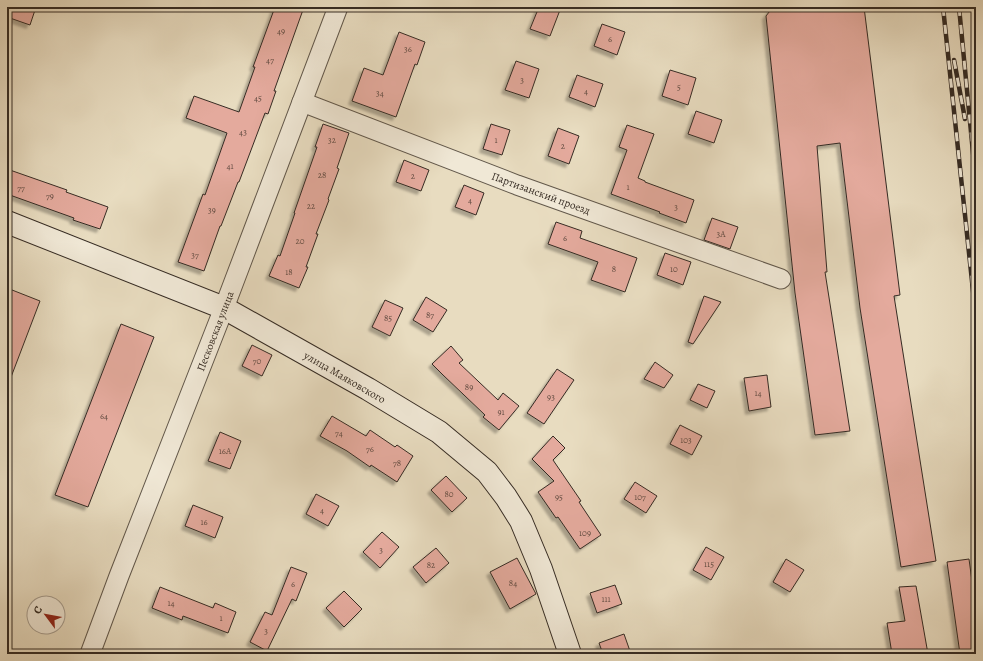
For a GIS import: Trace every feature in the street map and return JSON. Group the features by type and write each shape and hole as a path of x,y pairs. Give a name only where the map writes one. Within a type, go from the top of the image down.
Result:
{"street":[{"name":"Песковская улица","path":"90,654 224,308 338,7"},
{"name":"Партизанский проезд","path":"302,102 517,185 782,279"},
{"name":"улица Маяковского","path":"7,222 224,308 368,389 439,432 488,472 521,521 541,569 570,654"}],"building":[{"path":"7,7 36,7 30,25 7,17"},
{"path":"275,7 304,7 274,91 276,91 268,114 265,113 239,182 220,226 204,271 178,262 203,194 205,195 227,133 186,118 194,96 239,112 255,67 253,67"},
{"path":"539,7 552,7 560,10 550,36 530,29"},
{"path":"773,7 864,7 900,295 894,296 936,561 901,567 860,308 840,143 817,146 827,272 825,272 850,431 815,435 795,293 766,16"},
{"path":"602,24 625,32 617,55 594,46"},
{"path":"399,32 425,42 417,65 415,64 396,117 352,101 364,68 383,75"},
{"path":"516,61 539,69 529,98 505,90"},
{"path":"670,70 696,78 688,105 662,96"},
{"path":"577,75 603,84 595,107 569,97"},
{"path":"696,111 722,120 714,143 688,134"},
{"path":"323,124 349,133 337,168 339,169 328,199 329,200 316,234 318,234 306,267 308,267 299,288 269,276 278,255 280,256 317,147 315,147"},
{"path":"491,124 510,130 502,155 483,149"},
{"path":"627,125 654,134 638,178 694,200 686,223 611,194 627,150 619,147"},
{"path":"558,128 579,136 569,164 548,156"},
{"path":"404,160 429,170 421,191 396,182"},
{"path":"7,169 67,190 66,192 108,207 100,229 7,194"},
{"path":"464,185 484,193 476,215 455,207"},
{"path":"712,218 738,227 730,249 704,240"},
{"path":"556,222 582,231 580,238 637,258 625,292 591,280 598,262 548,244"},
{"path":"665,253 691,262 683,285 657,275"},
{"path":"7,288 40,301 8,385 7,385"},
{"path":"704,296 721,302 693,344 688,342"},
{"path":"426,297 447,310 433,332 413,320"},
{"path":"385,300 403,308 390,336 372,327"},
{"path":"121,324 154,337 88,507 55,495"},
{"path":"252,345 272,355 262,376 242,366"},
{"path":"451,346 463,360 459,363 498,400 503,393 519,406 499,430 483,417 485,415 432,364"},
{"path":"655,362 673,375 664,388 644,379"},
{"path":"557,369 574,380 544,424 527,413"},
{"path":"767,375 771,407 749,411 744,378"},
{"path":"698,384 715,391 707,408 690,400"},
{"path":"332,416 366,436 370,430 395,447 397,445 413,456 397,482 371,465 370,467 347,451 320,436"},
{"path":"680,425 702,436 692,455 670,444"},
{"path":"220,432 241,441 230,469 208,461"},
{"path":"553,436 565,448 553,460 581,501 579,502 601,535 580,549 558,517 556,518 538,492 554,481 532,459"},
{"path":"446,476 467,498 452,512 431,490"},
{"path":"635,482 657,496 646,513 624,499"},
{"path":"316,494 339,506 328,526 306,514"},
{"path":"193,505 223,517 215,538 185,526"},
{"path":"382,532 399,547 380,568 363,552"},
{"path":"706,547 724,557 711,580 693,570"},
{"path":"436,548 449,563 426,583 413,567"},
{"path":"517,558 536,594 510,609 490,572"},
{"path":"786,559 804,570 790,592 773,582"},
{"path":"969,559 976,611 976,654 960,654 947,562"},
{"path":"291,567 307,573 296,601 292,599 267,651 250,642 265,612 272,615"},
{"path":"615,585 622,604 597,613 590,593"},
{"path":"916,586 928,654 892,654 887,623 905,621 899,587"},
{"path":"160,587 213,608 215,603 236,612 228,633 183,616 182,620 152,608"},
{"path":"344,591 362,609 344,627 326,608"},
{"path":"624,634 631,654 603,654 599,643"}],"railway":[{"path":"943,7 976,319"},
{"path":"959,7 976,184"},
{"path":"954,60 965,119"}]}
